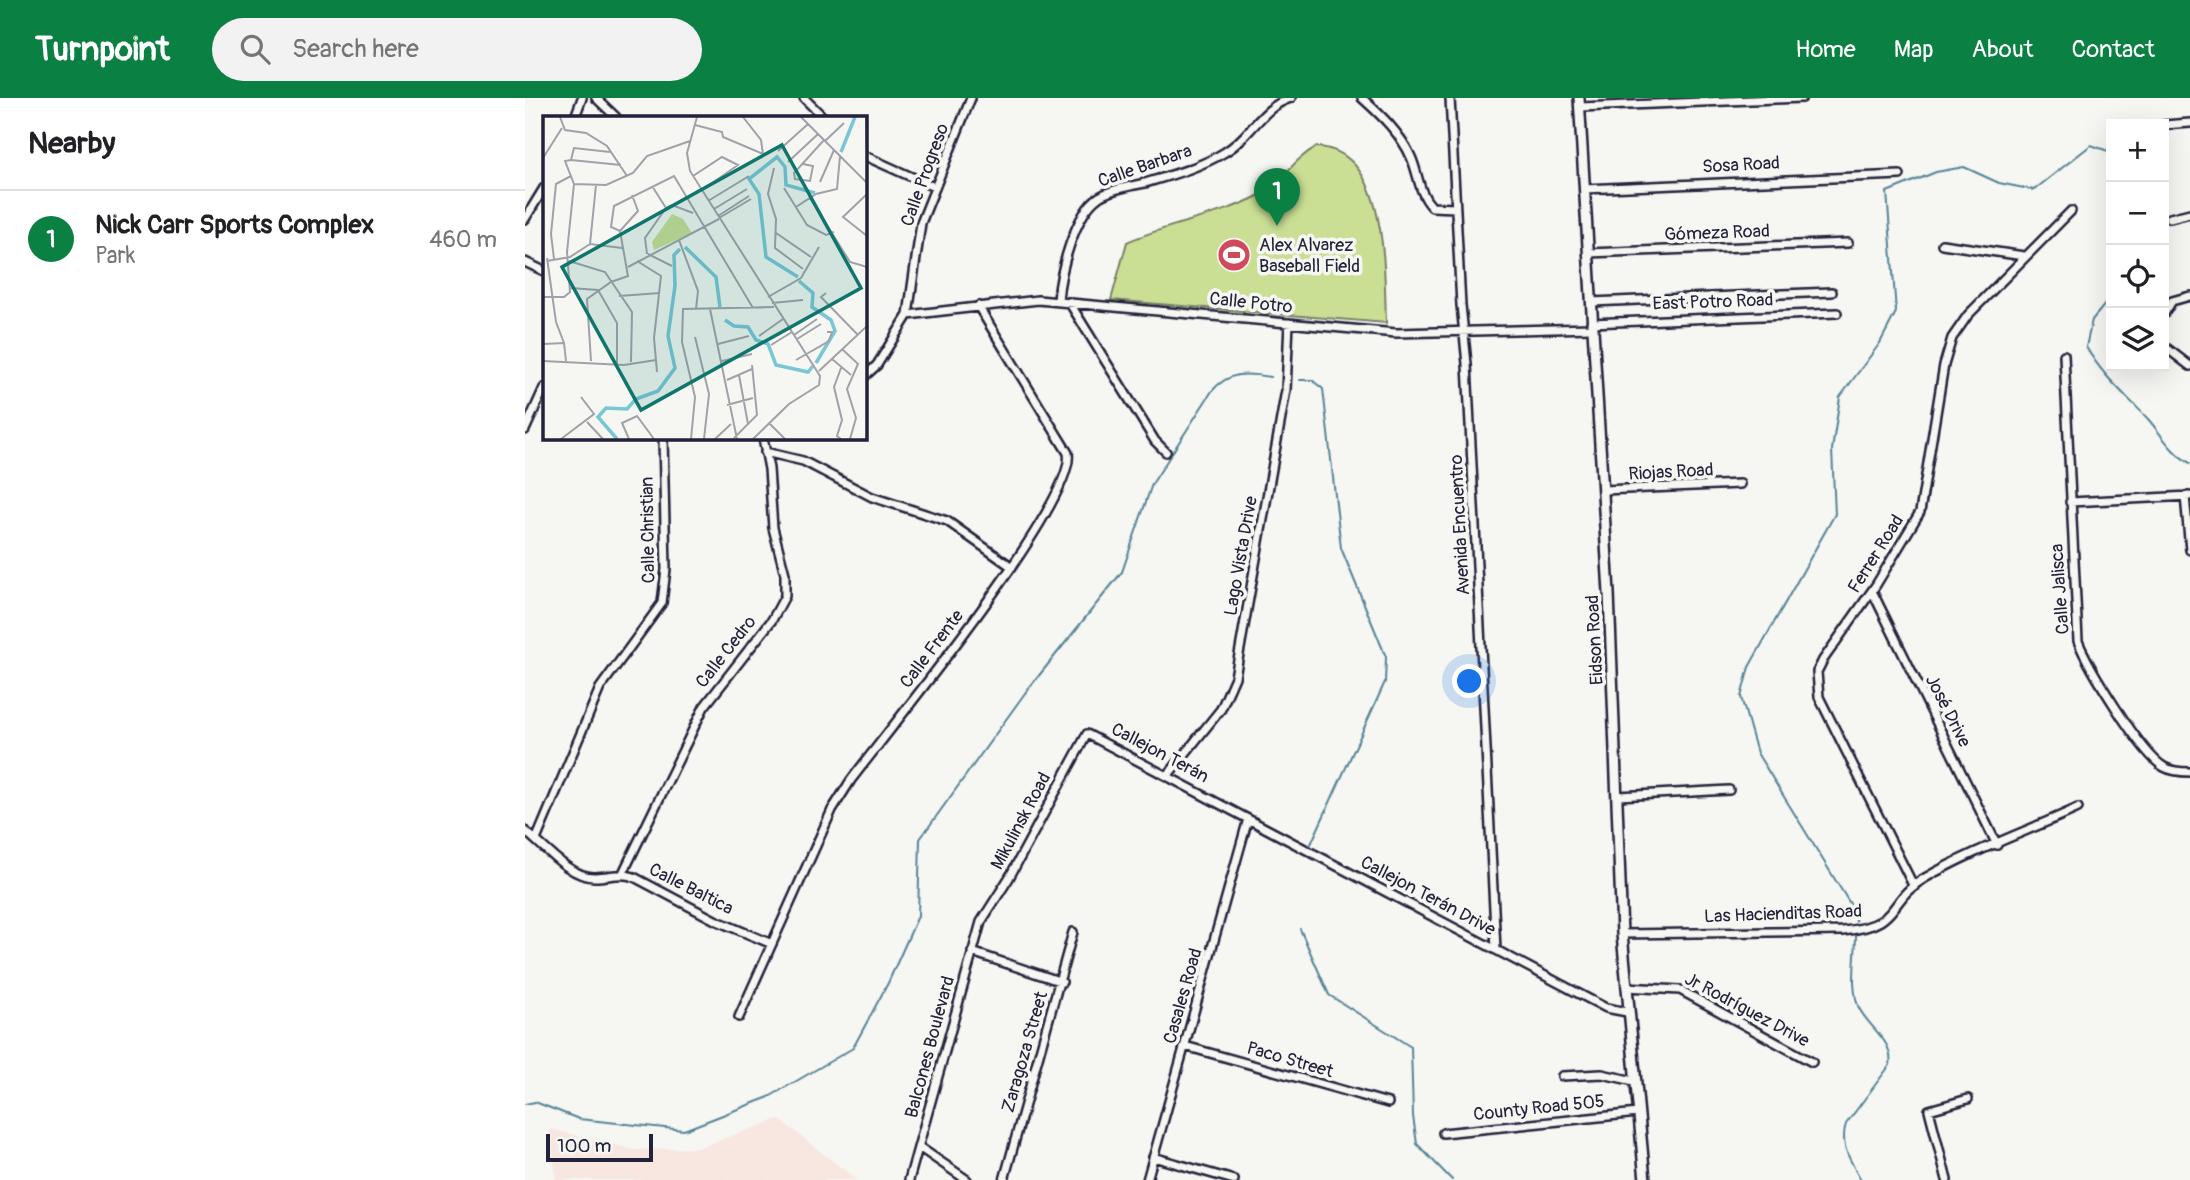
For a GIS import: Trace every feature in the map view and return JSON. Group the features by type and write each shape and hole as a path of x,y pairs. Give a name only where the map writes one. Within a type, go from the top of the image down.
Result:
{"street":[{"path":"575,116 582,98"},
{"path":"596,98 615,116"},
{"path":"804,98 822,116"},
{"name":"Calle Progreso","path":"866,375 877,365 908,315 921,223 971,98"},
{"name":"Calle Barbara","path":"1058,300 1066,255 1087,211 1098,198 1217,157 1237,143 1273,105 1291,98"},
{"path":"1362,98 1401,139 1412,158 1425,199 1432,207 1455,208"},
{"name":"Avenida Encuentro","path":"1450,98 1465,333 1496,950"},
{"path":"1580,102 1802,98"},
{"name":"Eidson Road","path":"1580,102 1591,325 1604,490 1622,934 1627,1012 1645,1180"},
{"path":"2169,125 2190,123"},
{"path":"866,156 934,187"},
{"name":"Sosa Road","path":"1584,189 1900,175"},
{"path":"525,219 543,190"},
{"name":"Ferrer Road","path":"1914,887 1851,765 1816,685 1823,660 1872,591 1920,512 1944,365 1952,338 1968,315 2071,211"},
{"path":"2170,218 2190,213"},
{"name":"Gómeza Road","path":"1588,253 1848,243"},
{"path":"1942,244 2024,256"},
{"path":"525,262 543,271"},
{"path":"1591,302 1832,292"},
{"path":"2167,308 2172,300 2190,296"},
{"name":"Calle Potro","path":"908,315 1038,299 1396,333 1465,333 1591,325"},
{"path":"1069,302 1155,441 1166,452"},
{"name":"Calle Frente","path":"739,1017 826,823 844,791 1011,567 1035,530 1070,462 1064,445 978,306"},
{"name":"East Potro Road","path":"1591,325 1837,313"},
{"name":"Lago Vista Drive","path":"1168,775 1221,709 1235,677 1286,390 1289,323"},
{"path":"2169,350 2190,366"},
{"name":"Calle Jalisca","path":"2064,355 2076,628 2083,653 2154,759 2175,771 2190,772"},
{"path":"525,430 543,390"},
{"name":"Calle Christian","path":"536,839 600,688 662,603 666,581 663,439"},
{"name":"Calle Cedro","path":"623,873 704,707 772,620 785,596 785,574 773,528 763,439"},
{"path":"765,452 803,461 871,497 947,521 1011,567"},
{"name":"Riojas Road","path":"1604,490 1740,484"},
{"path":"2070,502 2187,496 2190,550"},
{"name":"José Drive","path":"1872,591 1997,845"},
{"name":"Callejon Terán","path":"1087,734 1217,801"},
{"name":"Mikulinsk Road","path":"981,922 1009,878 1087,734"},
{"path":"1618,796 1729,790"},
{"name":"Callejon Terán Drive","path":"1217,801 1248,820 1606,1008 1627,1012"},
{"name":"Las Hacienditas Road","path":"1622,934 1864,929 1883,922 1914,887 1927,877 2078,808"},
{"name":"Casales Road","path":"1147,1180 1248,820"},
{"name":"Calle Baltica","path":"525,831 572,869 592,878 623,873 715,920 772,944"},
{"name":"Balcones Boulevard","path":"909,1180 981,922"},
{"name":"Zaragoza Street","path":"1005,1180 1062,982 1073,932"},
{"path":"972,953 1062,982"},
{"name":"Jr Rodríguez Drive","path":"1626,987 1680,990 1812,1062"},
{"name":"Paco Street","path":"1185,1046 1388,1103"},
{"path":"1562,1076 1602,1074 1634,1081"},
{"path":"1947,1180 1929,1110 1968,1099"},
{"name":"County Road 505","path":"1443,1133 1638,1114"},
{"path":"919,1147 967,1180"},
{"path":"1153,1157 1234,1180"}],"shaded area":[{"path":"779,1119 857,1180 556,1180 550,1129 635,1150 697,1148"}],"green space":[{"path":"1316,147 1340,153 1357,168 1370,190 1382,245 1386,323 1111,300 1127,242 1228,209 1260,195"}],"waterway":[{"path":"1856,921 1852,907 1757,753 1741,697 1749,667 1835,514 1832,450 1840,397 1880,343 1896,312 1887,192 1936,172 1964,167 1999,183 2034,190 2091,145 2106,150"},
{"path":"2106,303 2092,320 2086,347 2107,377 2148,419 2172,449 2190,463"},
{"path":"525,1104 535,1102 579,1119 684,1130 769,1097 853,1048 888,983 918,916 920,839 1025,693 1122,572 1152,484 1212,391 1218,384 1239,375 1271,377"},
{"path":"1300,380 1312,380 1323,389 1341,548 1386,657 1385,682 1311,844"},
{"path":"1300,929 1329,995 1411,1047 1413,1116 1417,1144 1452,1180"},
{"path":"1856,935 1856,1000 1863,1015 1885,1042 1890,1056 1890,1065 1846,1124 1844,1132 1845,1146 1861,1180"}],"place":[{"name":"Nick Carr Sports Complex","path":"1277,226"},
{"name":"Alex Alvarez Baseball Field","path":"1234,255"}]}
